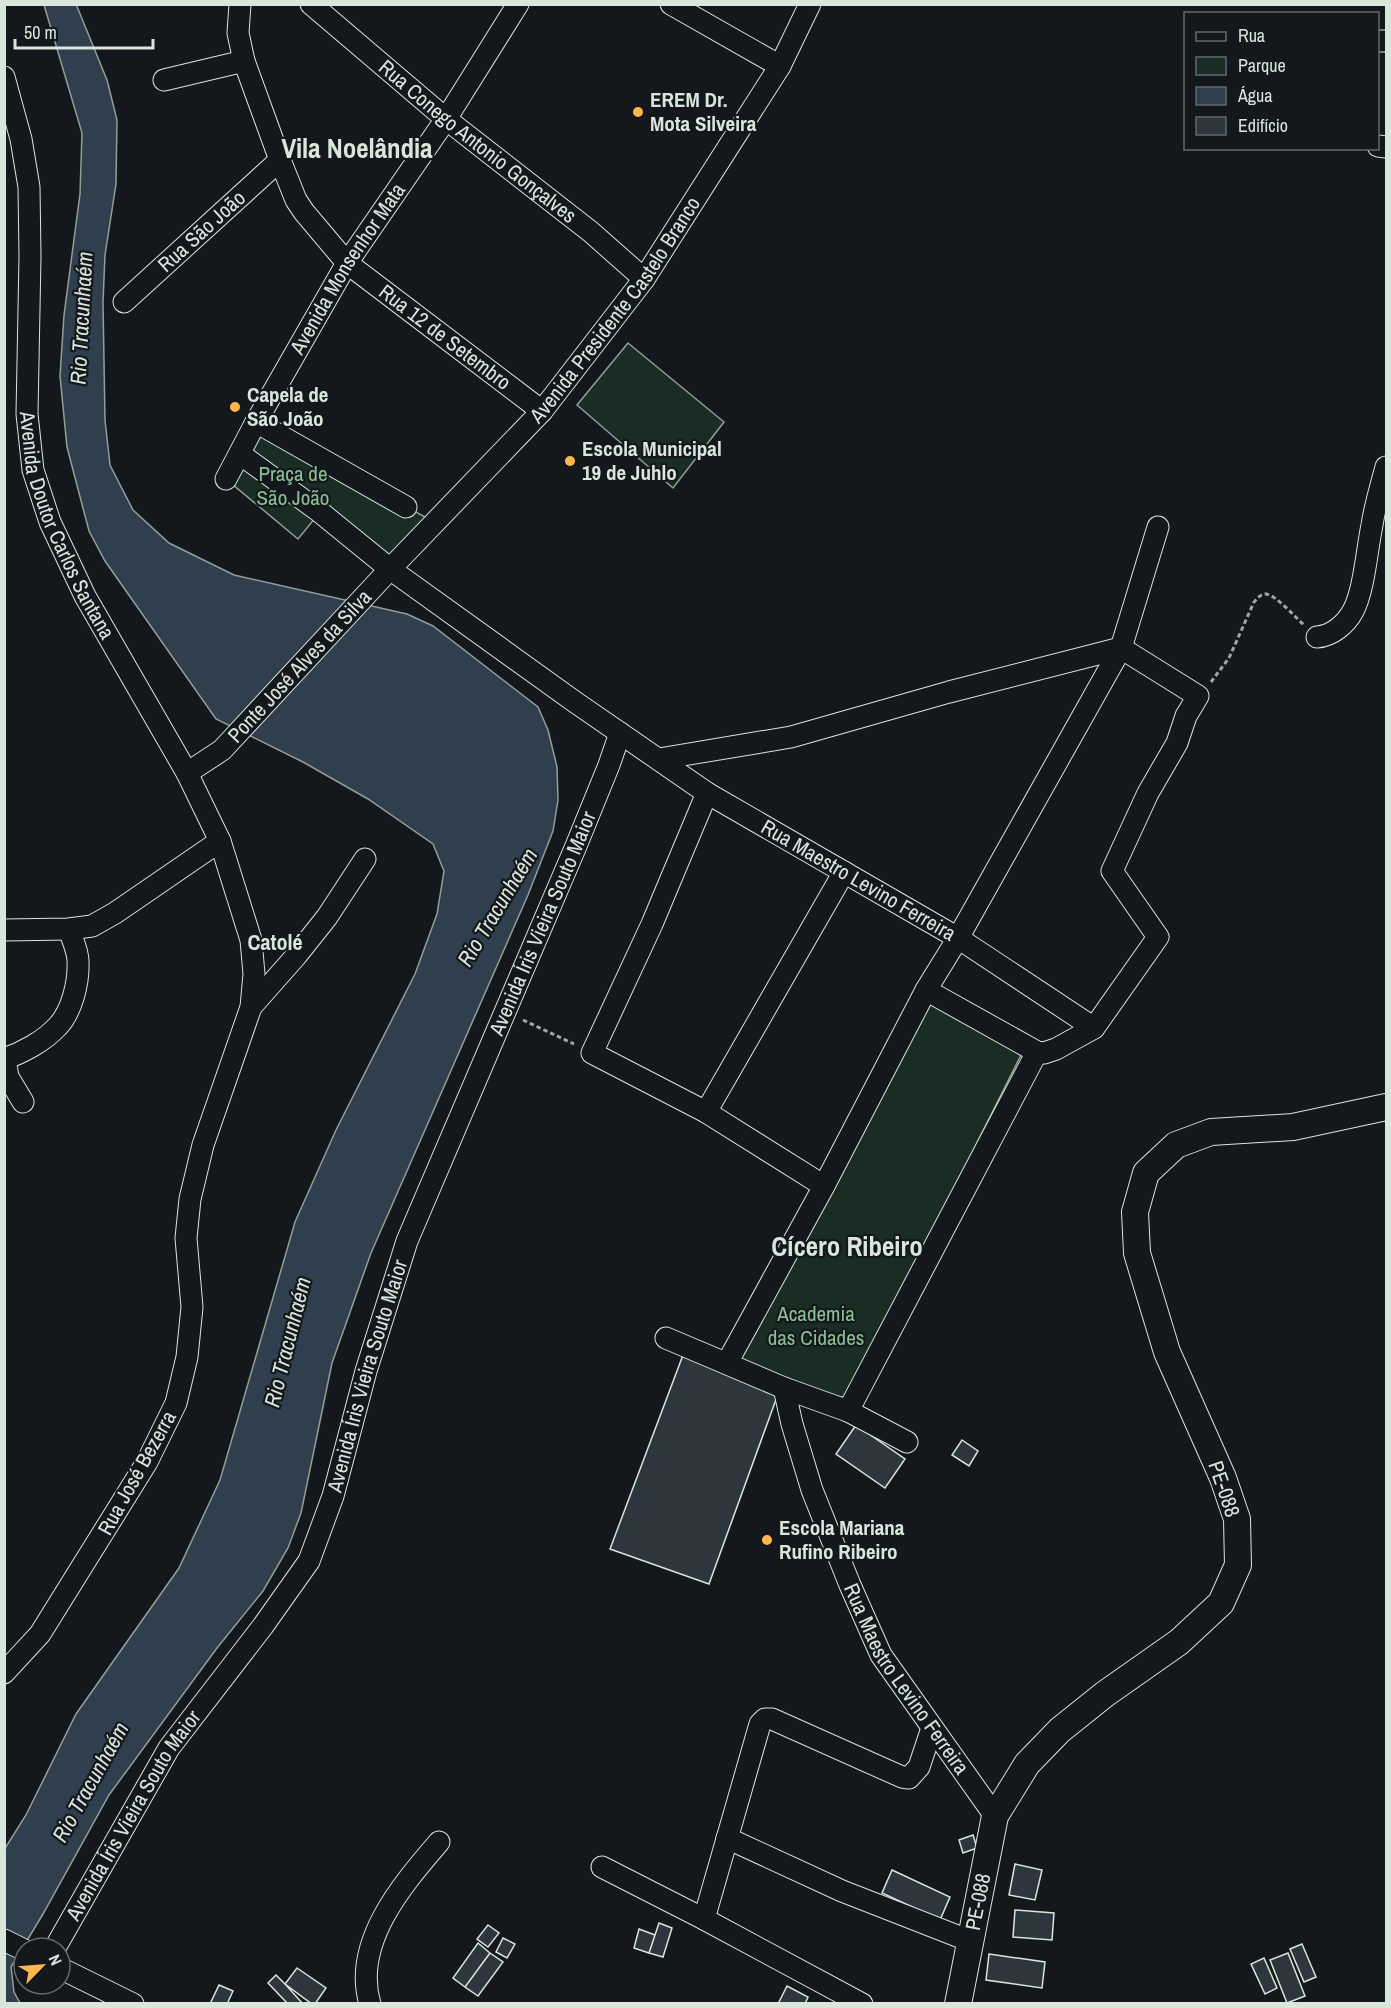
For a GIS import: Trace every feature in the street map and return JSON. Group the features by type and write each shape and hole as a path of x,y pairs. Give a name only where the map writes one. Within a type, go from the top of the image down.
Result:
{"main road":[{"name":"PE-088","path":"958,2004 995,1816 1027,1764 1060,1730 1105,1694 1179,1642 1221,1603 1238,1565 1237,1519 1223,1478 1167,1352 1137,1254 1135,1212 1146,1173 1176,1145 1211,1132 1293,1126 1386,1107"}],"street":[{"name":"Rua 12 de Setembro","path":"240,4 238,33 244,61 296,200 347,263 542,411"},
{"name":"Rua Conego Antonio Gonçalves","path":"311,4 446,119 591,232 644,279"},
{"name":"Avenida Monsenhor Mata","path":"226,479 347,263 446,119 518,4"},
{"path":"671,4 780,66"},
{"name":"Avenida Presidente Castelo Branco","path":"384,575 542,411 644,279 780,66 810,4"},
{"path":"164,80 244,61"},
{"name":"Avenida Doutor Carlos Santana","path":"4,77 21,139 29,187 27,414 33,470 50,522 85,596 188,773 220,841 251,940 254,974 251,1006"},
{"name":"Rua São João","path":"124,302 280,160"},
{"path":"256,422 406,507"},
{"name":"Rua Maestro Levino Ferreira","path":"240,454 320,512 384,575 707,793 958,938 926,990 824,1186 727,1363"},
{"path":"1317,637 1326,636 1336,630 1353,611 1359,596 1372,523 1386,467"},
{"path":"1094,1028 958,938 1121,648 1158,527"},
{"name":"Ponte José Alves da Silva","path":"188,773 222,750 384,575"},
{"path":"659,759 790,737 949,692 1121,648 1197,696 1186,716 1177,743 1148,793 1112,872 1158,937 1094,1028 1056,1049 1044,1053 1036,1052 926,990"},
{"name":"Avenida Íris Vieira Souto Maior","path":"62,1936 170,1748 263,1626 309,1561 333,1496 366,1371 407,1240 609,765 620,733"},
{"path":"707,793 652,924 592,1053 706,1112 824,1186"},
{"path":"4,930 69,929 92,926 220,841"},
{"path":"251,1006 327,917 365,859"},
{"path":"706,1112 844,872"},
{"path":"23,1102 8,1077 5,1059 46,1036 57,1028 66,1015 78,969 78,959 69,929"},
{"name":"Rua José Bezerra","path":"4,1673 40,1634 147,1462 176,1403 187,1357 192,1307 186,1238 190,1199 203,1145 251,1006"},
{"path":"848,1411 1036,1052"},
{"path":"666,1338 784,1388 848,1411 907,1442"},
{"name":"Rua Maestro Levino Ferreira","path":"784,1388 792,1424 812,1490 881,1655 995,1816"},
{"path":"704,1919 759,1724 765,1719 772,1719 902,1778 909,1779 919,1767 932,1728"},
{"path":"727,1838 842,1891 970,1941"},
{"path":"370,2004 367,1994 368,1959 381,1921 406,1880 439,1842"},
{"path":"602,1867 862,2004"},
{"path":"72,1974 133,2004"}],"path":[{"path":"1197,696 1229,658 1254,602 1260,596 1267,594 1274,598 1317,637"},
{"path":"504,1011 592,1053"}],"green space":[{"path":"628,343 724,422 673,488 577,405"},
{"name":"Praça de São João","path":"256,422 432,521 388,567 320,512 298,539 226,479"},
{"name":"Academia das Cidades","path":"926,990 1023,1051 849,1398 784,1388 727,1363"}],"water":[{"name":"Rio Tracunhaém","path":"76,4 107,80 117,120 116,184 105,255 103,302 105,420 110,465 133,510 169,543 234,575 407,614 433,626 538,707 548,730 557,767 558,800 553,831 528,895 371,1253 332,1363 301,1513 288,1548 263,1591 217,1648 109,1795 30,1936 12,1936 12,1996 16,1996 20,2003 5,2003 4,1850 26,1815 76,1714 179,1568 220,1480 295,1222 336,1130 415,974 437,914 444,871 433,844 368,799 303,762 216,719 105,561 89,531 67,447 60,376 64,315 80,194 82,133 44,5"}],"building":[{"path":"683,1355 778,1394 709,1584 610,1549"},
{"path":"856,1425 905,1459 885,1488 836,1454"},
{"path":"962,1440 978,1451 969,1466 952,1455"},
{"path":"973,1835 977,1848 963,1853 959,1840"},
{"path":"1015,1864 1042,1870 1035,1900 1009,1895"},
{"path":"892,1870 950,1897 940,1920 882,1893"},
{"path":"1015,1910 1054,1913 1052,1940 1013,1937"},
{"path":"659,1923 672,1928 663,1957 649,1953"},
{"path":"488,1925 499,1933 488,1947 477,1939"},
{"path":"639,1929 655,1935 649,1953 634,1948"},
{"path":"503,1938 515,1944 507,1958 496,1952"},
{"path":"478,1943 490,1953 465,1987 453,1978"},
{"path":"1302,1944 1316,1977 1304,1982 1290,1949"},
{"path":"490,1953 503,1962 478,1996 465,1987"},
{"path":"1288,1953 1305,1996 1287,2003 1270,1960"},
{"path":"989,1954 1045,1962 1042,1988 986,1980"},
{"path":"1264,1958 1277,1988 1265,1994 1251,1964"},
{"path":"297,1968 326,1988 315,2004 285,1984"},
{"path":"276,1975 303,2004 288,2004 268,1983"},
{"path":"219,1985 233,1991 227,2004 210,2004"},
{"path":"787,1986 808,1997 805,2004 778,2004"}],"place":[{"name":"EREM Dr. Mota Silveira","path":"638,112"},
{"name":"Capela de São João","path":"235,407"},
{"name":"Escola Municipal 19 de Juhlo","path":"570,461"},
{"name":"Escola Mariana Rufino Ribeiro","path":"767,1540"}],"district":[{"name":"Vila Noelândia","path":"357,149"},
{"name":"Catolé","path":"275,942"},
{"name":"Cícero Ribeiro","path":"847,1247"}]}
